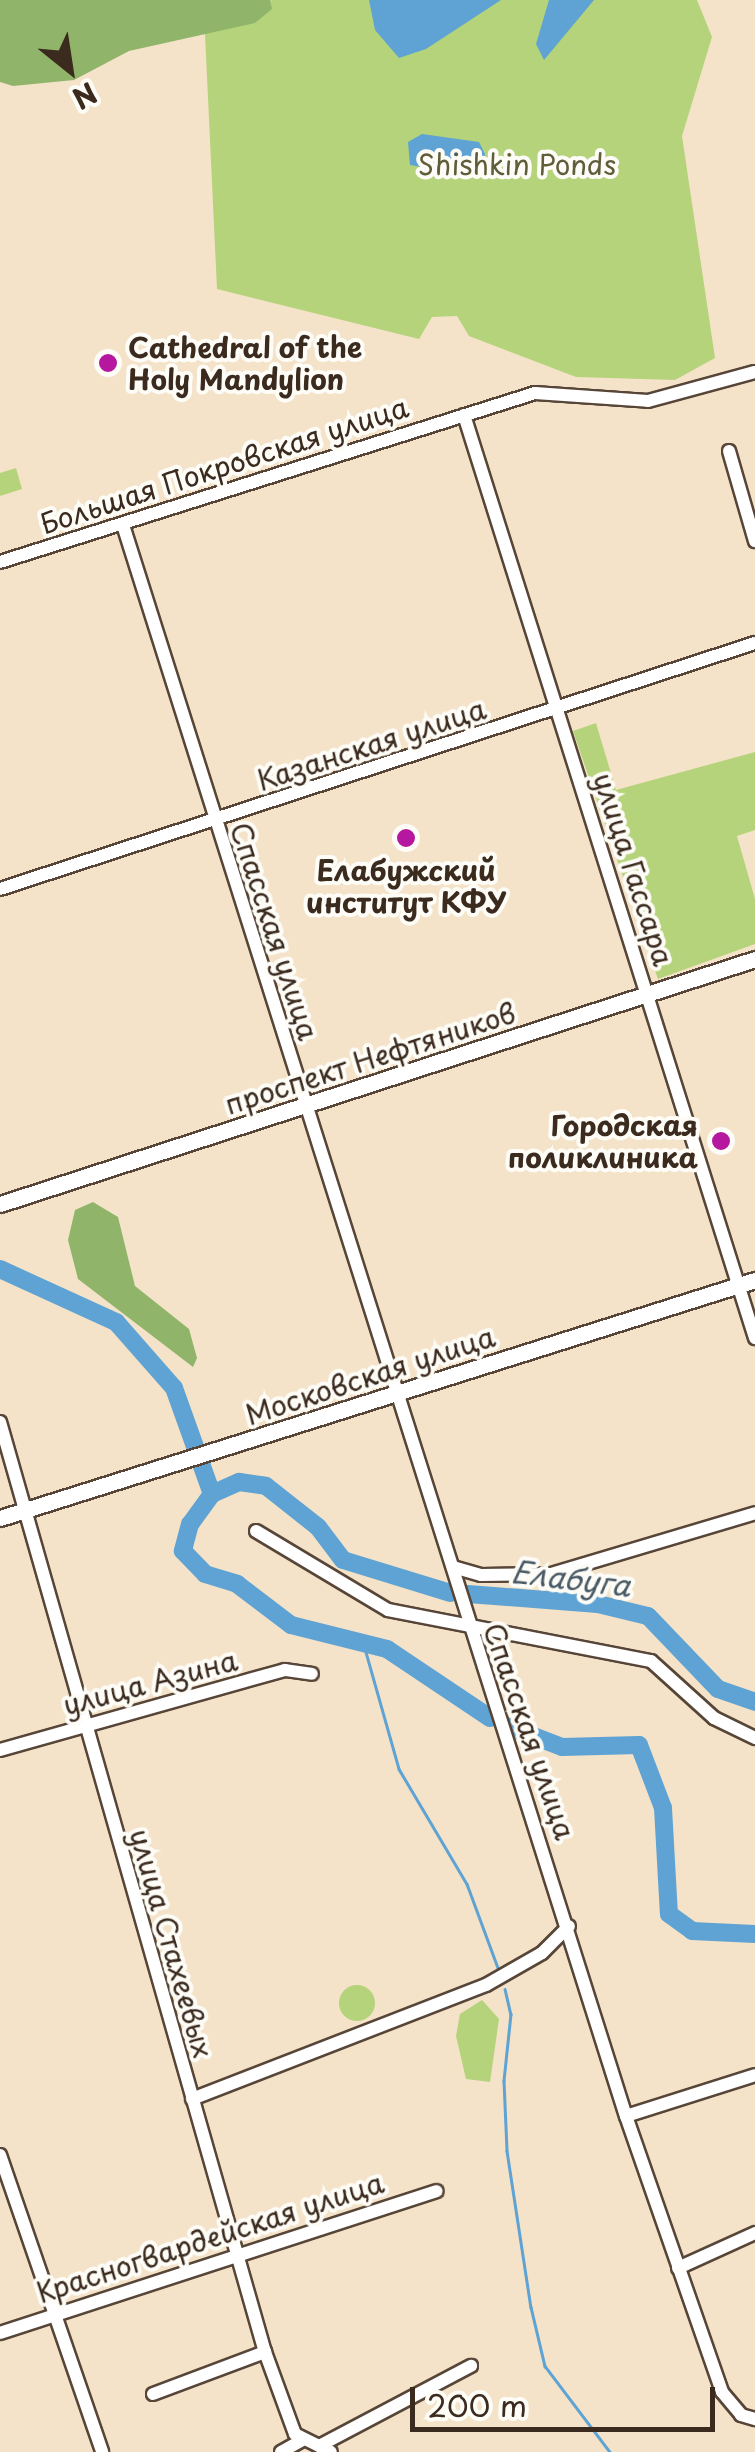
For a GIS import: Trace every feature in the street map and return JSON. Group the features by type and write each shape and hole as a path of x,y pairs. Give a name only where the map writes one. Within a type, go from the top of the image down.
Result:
{"main road":[{"name":"проспект Нефтяников","path":"0,1204 755,959"},
{"name":"Московская улица","path":"0,1518 747,1282"}],"street":[{"name":"Большая Покровская улица","path":"0,562 535,393 662,399 755,372"},
{"name":"улица Гассара","path":"464,415 648,993 747,1282 755,1338"},
{"path":"729,452 755,542"},
{"name":"Спасская улица","path":"123,526 394,1392 453,1567 468,1629 569,1926 626,2116 722,2392 741,2416 755,2419"},
{"name":"Казанская улица","path":"0,890 558,712 755,643"},
{"name":"улица Стахеевых","path":"0,1422 236,2254 265,2352 301,2441"},
{"path":"453,1567 481,1575 551,1574 755,1514"},
{"path":"256,1531 388,1610 468,1629 650,1661 714,1718 755,1738"},
{"name":"улица Азина","path":"0,1750 285,1670 312,1674"},
{"path":"192,2099 486,1985 542,1953 569,1926"},
{"path":"626,2116 755,2075"},
{"path":"0,2155 102,2452"},
{"name":"Красногвардейская улица","path":"0,2333 436,2191"},
{"path":"678,2268 755,2233"},
{"path":"153,2394 265,2352"},
{"path":"280,2452 301,2441 325,2449 471,2366"}],"green space":[{"path":"0,0 270,0 272,9 255,23 129,51 74,80 13,86 0,82"},
{"name":"Shishkin Ponds","path":"272,0 697,0 712,37 682,136 715,358 675,380 576,377 469,336 457,316 432,317 419,339 217,289 204,13"},
{"path":"16,468 22,489 0,496 0,473"},
{"path":"596,723 616,790 755,752 755,830 737,836 755,899 755,944 658,979 573,731"},
{"path":"93,1202 118,1217 135,1286 189,1329 197,1358 193,1367 78,1279 68,1240 75,1210"},
{"path":"357,1985 370,1990 375,2003 370,2016 357,2021 344,2016 339,2003 344,1990"},
{"path":"482,2000 499,2019 490,2082 466,2079 456,2036 460,2014"}],"water":[{"path":"369,0 501,0 426,49 399,58 375,30"},
{"path":"549,0 594,0 544,60 536,44"},
{"path":"422,134 479,142 485,154 479,177 410,165 408,142"}],"waterway":[{"name":"Елабуга","path":"0,1269 116,1322 174,1388 212,1494 190,1524 183,1551 205,1574 237,1584 291,1625 387,1649 490,1718"},
{"path":"212,1494 239,1482 266,1486 318,1527 343,1560 450,1593"},
{"name":"Елабуга","path":"468,1594 598,1604 648,1616 718,1689 755,1702"},
{"path":"364,1645 399,1769 467,1884 498,1968"},
{"name":"Елабуга","path":"510,1727 562,1747 639,1745 663,1808 669,1914 692,1931 755,1934"},
{"path":"505,1989 511,2014 504,2081 507,2151 531,2307 545,2366 610,2452"}],"place":[{"name":"Cathedral of the Holy Mandylion","path":"108,363"},
{"name":"Елабужский институт КФУ","path":"406,838"},
{"name":"Городская поликлиника","path":"721,1141"}]}
